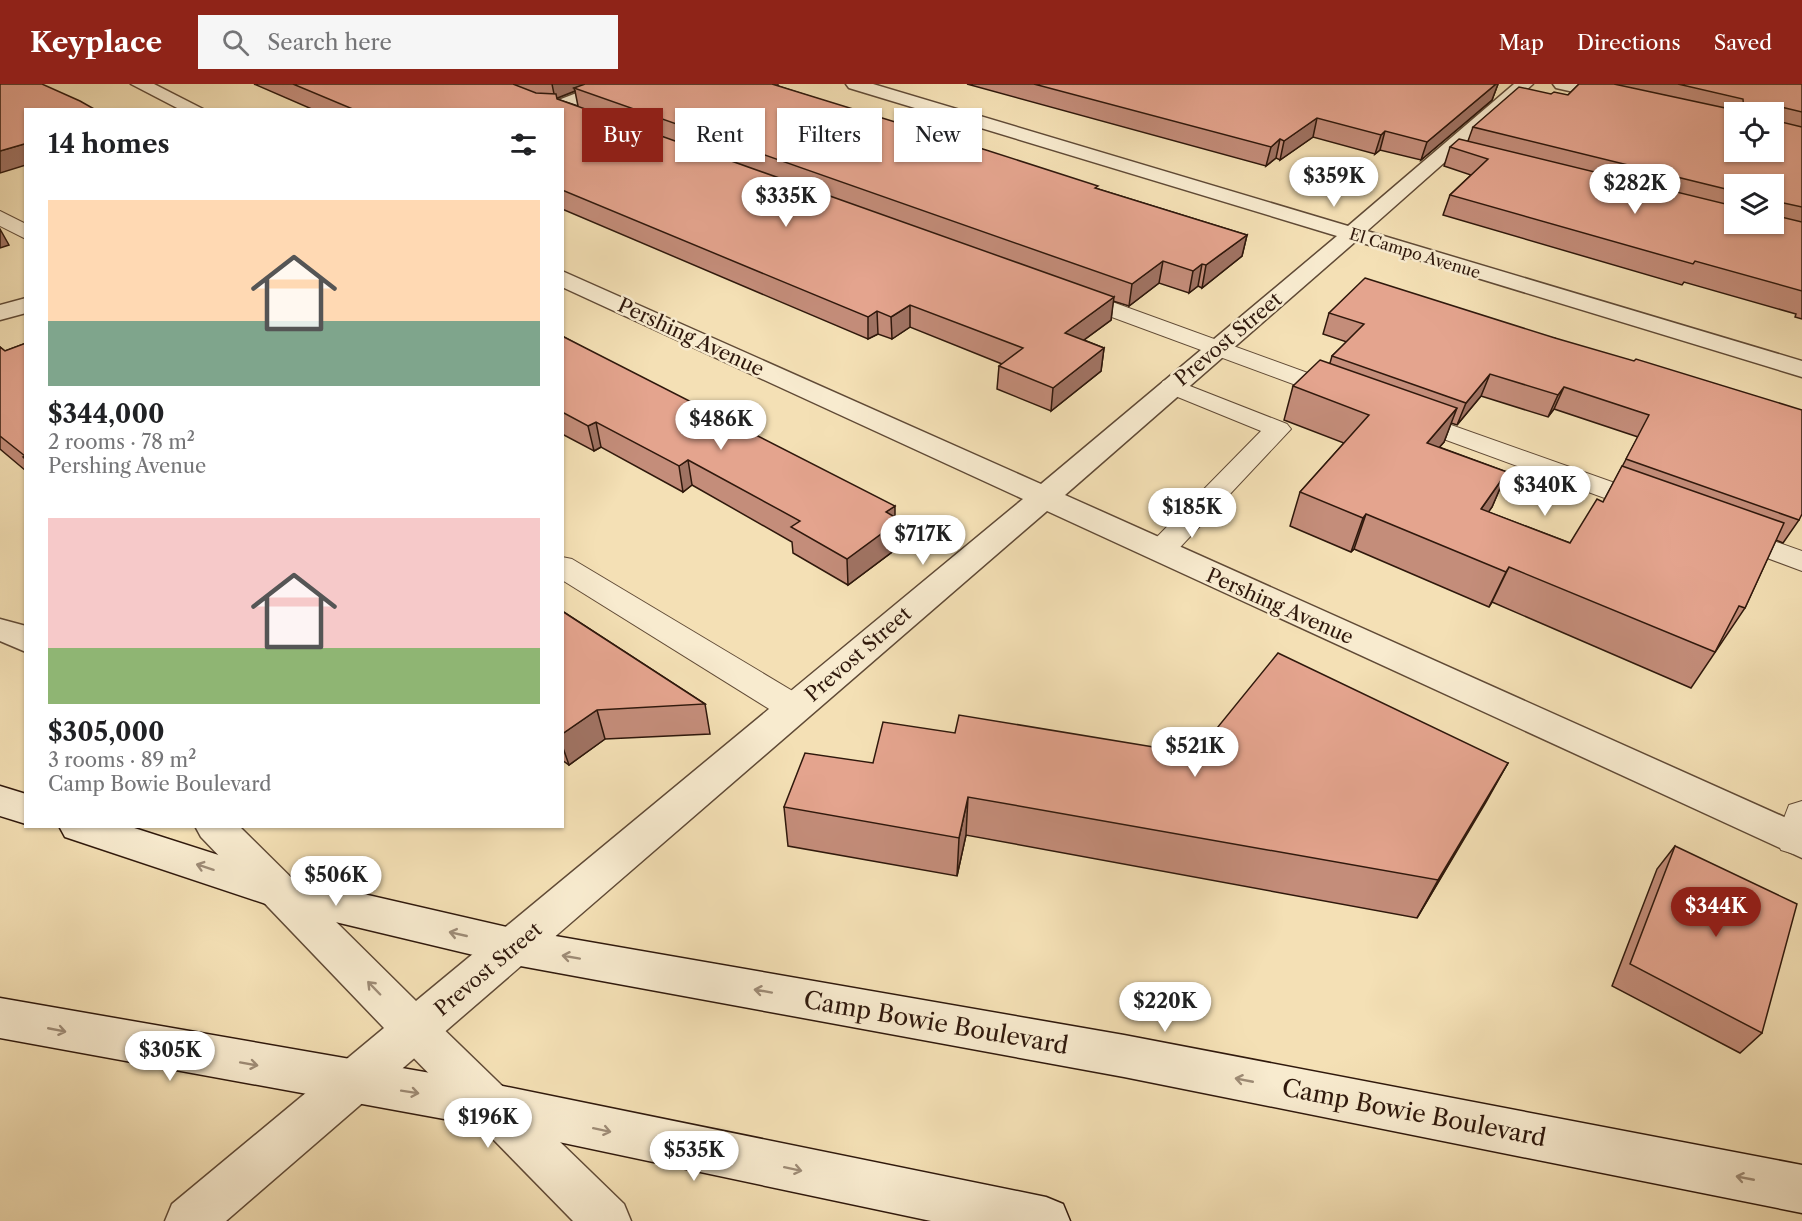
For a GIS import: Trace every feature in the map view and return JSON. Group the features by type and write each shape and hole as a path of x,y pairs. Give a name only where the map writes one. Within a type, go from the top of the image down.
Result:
{"street":[{"path":"140,84 192,108"},
{"path":"558,108 615,84"},
{"name":"El Campo Avenue","path":"855,84 1802,369"},
{"name":"Prevost Street","path":"189,1221 515,947 1352,234 1461,152 1524,84"},
{"path":"1562,84 1631,100"},
{"name":"Pershing Avenue","path":"564,279 1160,551 1799,832"},
{"path":"0,313 24,306"},
{"path":"0,630 24,639"},
{"path":"0,801 24,809"},
{"name":"Camp Bowie Boulevard","path":"84,828 281,892 515,947 1124,1056 1802,1189"},
{"path":"216,828 488,1105 608,1221"},
{"path":"0,1018 353,1083 488,1105 1015,1218"}],"lane":[{"path":"532,100 553,108"},
{"path":"564,111 582,116"},
{"path":"0,217 24,232"},
{"path":"1046,285 1357,399"},
{"path":"1160,551 1278,429 1172,386"},
{"path":"1391,411 1670,512"},
{"path":"1714,528 1802,562"},
{"path":"564,567 794,708"}],"building":[{"path":"0,84 42,84 92,108 24,108 24,144 0,151"},
{"path":"293,84 513,84 536,93 556,94 557,99 582,108 582,162 663,162 663,137 675,141 675,162 734,162 1114,297 1065,333 1104,348 1053,388 999,366 1023,348 910,305 891,317 877,311 868,317 564,191 564,108 350,108"},
{"path":"585,84 772,84 850,108 777,108 777,159 765,155 765,108 675,108 675,123 663,119 663,108 631,108 574,88"},
{"path":"1034,84 1496,84 1427,142 1385,131 1381,135 1317,118 1284,141 1280,139 1271,147"},
{"path":"1579,84 1614,84 1724,108 1724,162 1784,162 1784,123 1802,127 1802,207 1784,203 1784,174 1724,174 1724,189 1473,127 1519,87 1551,94 1554,92 1568,95"},
{"path":"1678,84 1802,84 1802,112 1784,108 1784,102 1743,102 1743,99"},
{"path":"882,118 894,122 894,162 982,162 982,149 1098,186 1095,188 1247,235 1206,265 1202,264 1193,271 1163,261 1132,284 785,162 882,162"},
{"path":"1459,139 1724,204 1724,234 1784,234 1784,218 1802,222 1802,291 1695,261 1693,264 1450,195 1488,159 1450,147"},
{"path":"1365,278 1555,338 1634,361 1636,359 1802,410 1802,514 1799,520 1626,459 1649,415 1564,387 1558,395 1490,374 1466,403 1332,356 1364,324 1329,313"},
{"path":"564,337 895,506 886,512 900,520 847,559 791,527 800,521 688,460 679,466 596,422 588,426 564,413"},
{"path":"24,344 24,455 0,436 0,347 5,351"},
{"path":"1320,360 1457,408 1427,443 1507,472 1481,509 1570,543 1597,499 1603,502 1622,466 1784,523 1745,608 1739,606 1715,652 1509,567 1506,572 1366,514 1363,518 1300,492 1369,415 1293,386"},
{"path":"564,612 705,704 597,710 564,733"},
{"path":"1278,653 1508,763 1438,880 968,797 959,838 784,807 805,753 873,763 883,722 955,733 959,715 1196,754"},
{"path":"1675,846 1797,904 1762,1033 1630,964"}]}
